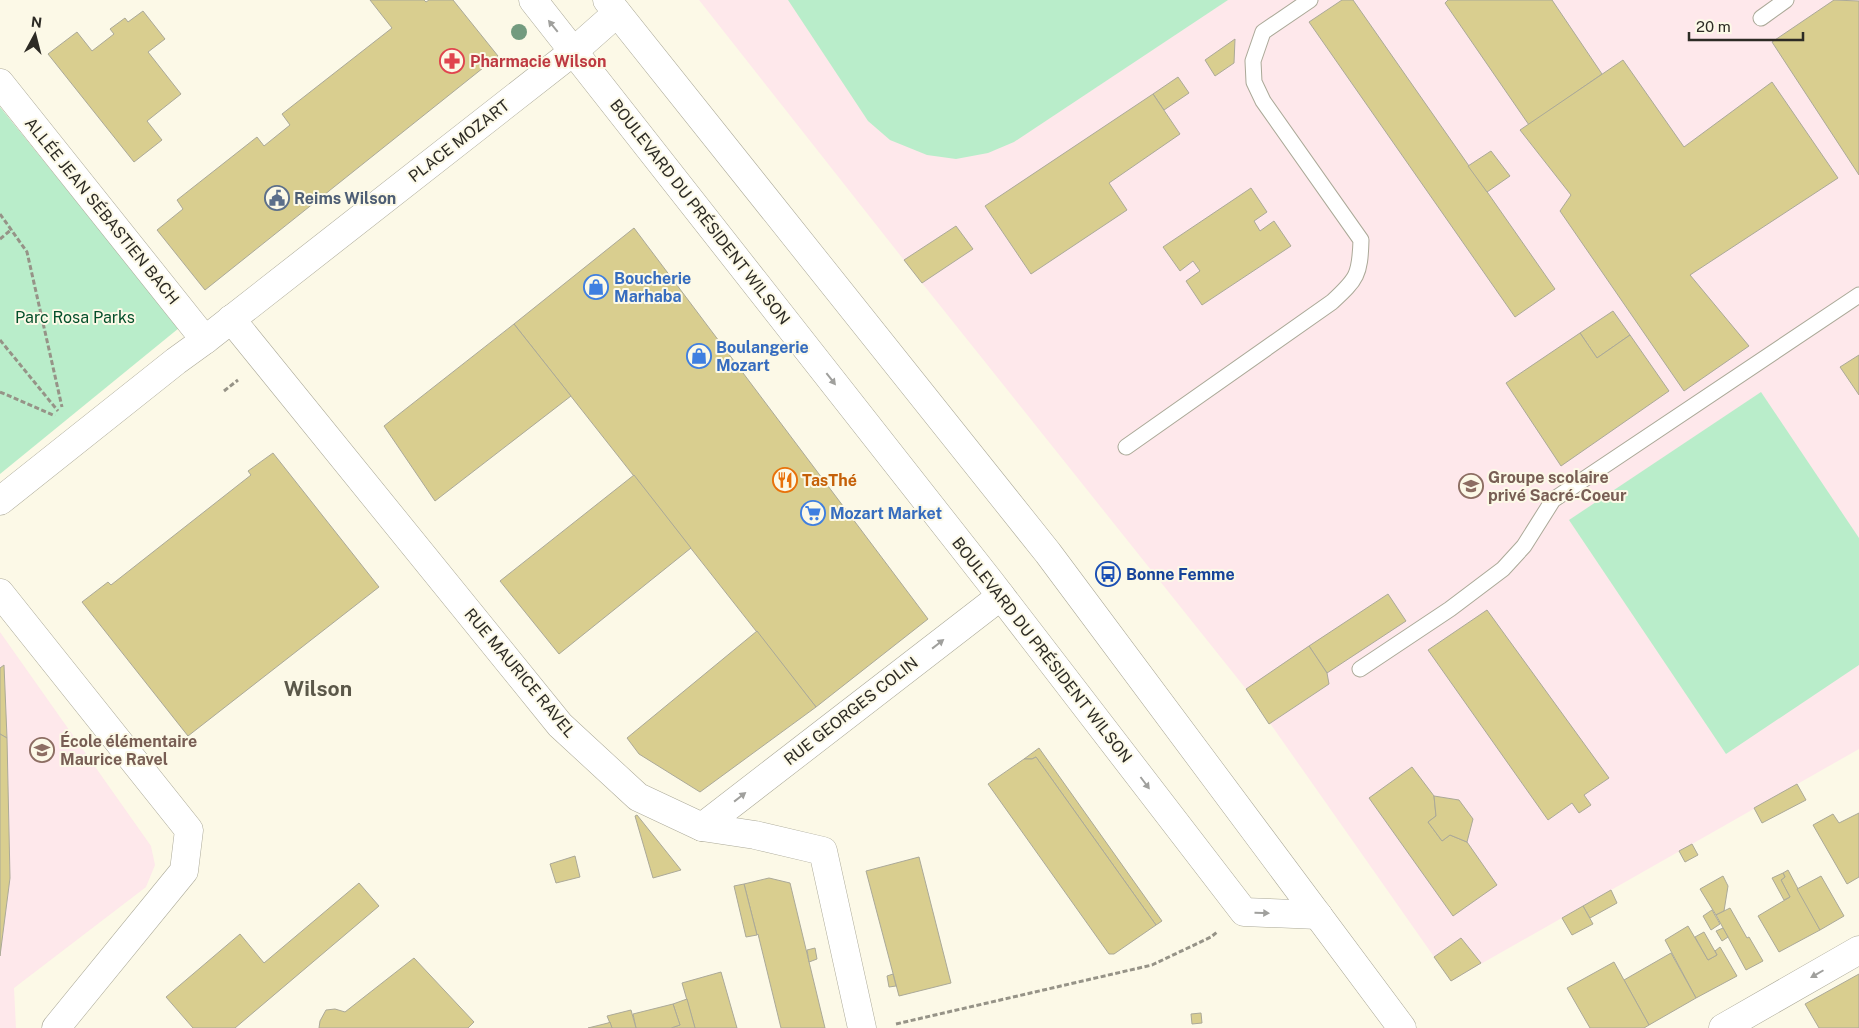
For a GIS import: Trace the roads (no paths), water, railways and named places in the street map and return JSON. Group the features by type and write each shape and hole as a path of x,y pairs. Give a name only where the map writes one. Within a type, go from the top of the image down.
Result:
{"street":[{"name":"BOULEVARD DU PRÉSIDENT WILSON","path":"533,0 1001,596 1244,912 1318,915"},
{"name":"PLACE MOZART","path":"0,501 73,429 204,340 574,51 612,7"},
{"path":"612,7 1048,553 1402,1028"},
{"name":"ALLÉE JEAN SÉBASTIEN BACH","path":"0,83 204,340"},
{"name":"RUE MAURICE RAVEL","path":"230,319 560,725 638,796 702,827 755,834 823,850 874,1027"},
{"path":"0,593 189,830 184,871 56,1028"},
{"name":"RUE GEORGES COLIN","path":"702,827 1001,596"},
{"path":"1723,1028 1859,950"}],"lane":[{"path":"1126,447 1332,302 1352,283 1360,264 1361,240 1263,101 1254,82 1253,61 1263,32 1310,0"},
{"path":"1761,18 1786,0"},
{"path":"1360,669 1450,609 1503,569 1524,546 1553,500 1859,295"}],"place":[{"name":"Pharmacie Wilson","path":"452,61"},
{"name":"Reims Wilson","path":"277,198"},
{"name":"Boucherie Marhaba","path":"596,287"},
{"name":"Boulangerie Mozart","path":"699,356"},
{"name":"TasThé","path":"785,480"},
{"name":"Groupe scolaire privé Sacré-Coeur","path":"1471,486"},
{"name":"Mozart Market","path":"813,513"},
{"name":"Bonne Femme","path":"1108,574"},
{"name":"École élémentaire Maurice Ravel","path":"42,750"}],"district":[{"name":"Wilson","path":"318,688"}],"park label":[{"name":"Parc Rosa Parks","path":"75,317"}]}
